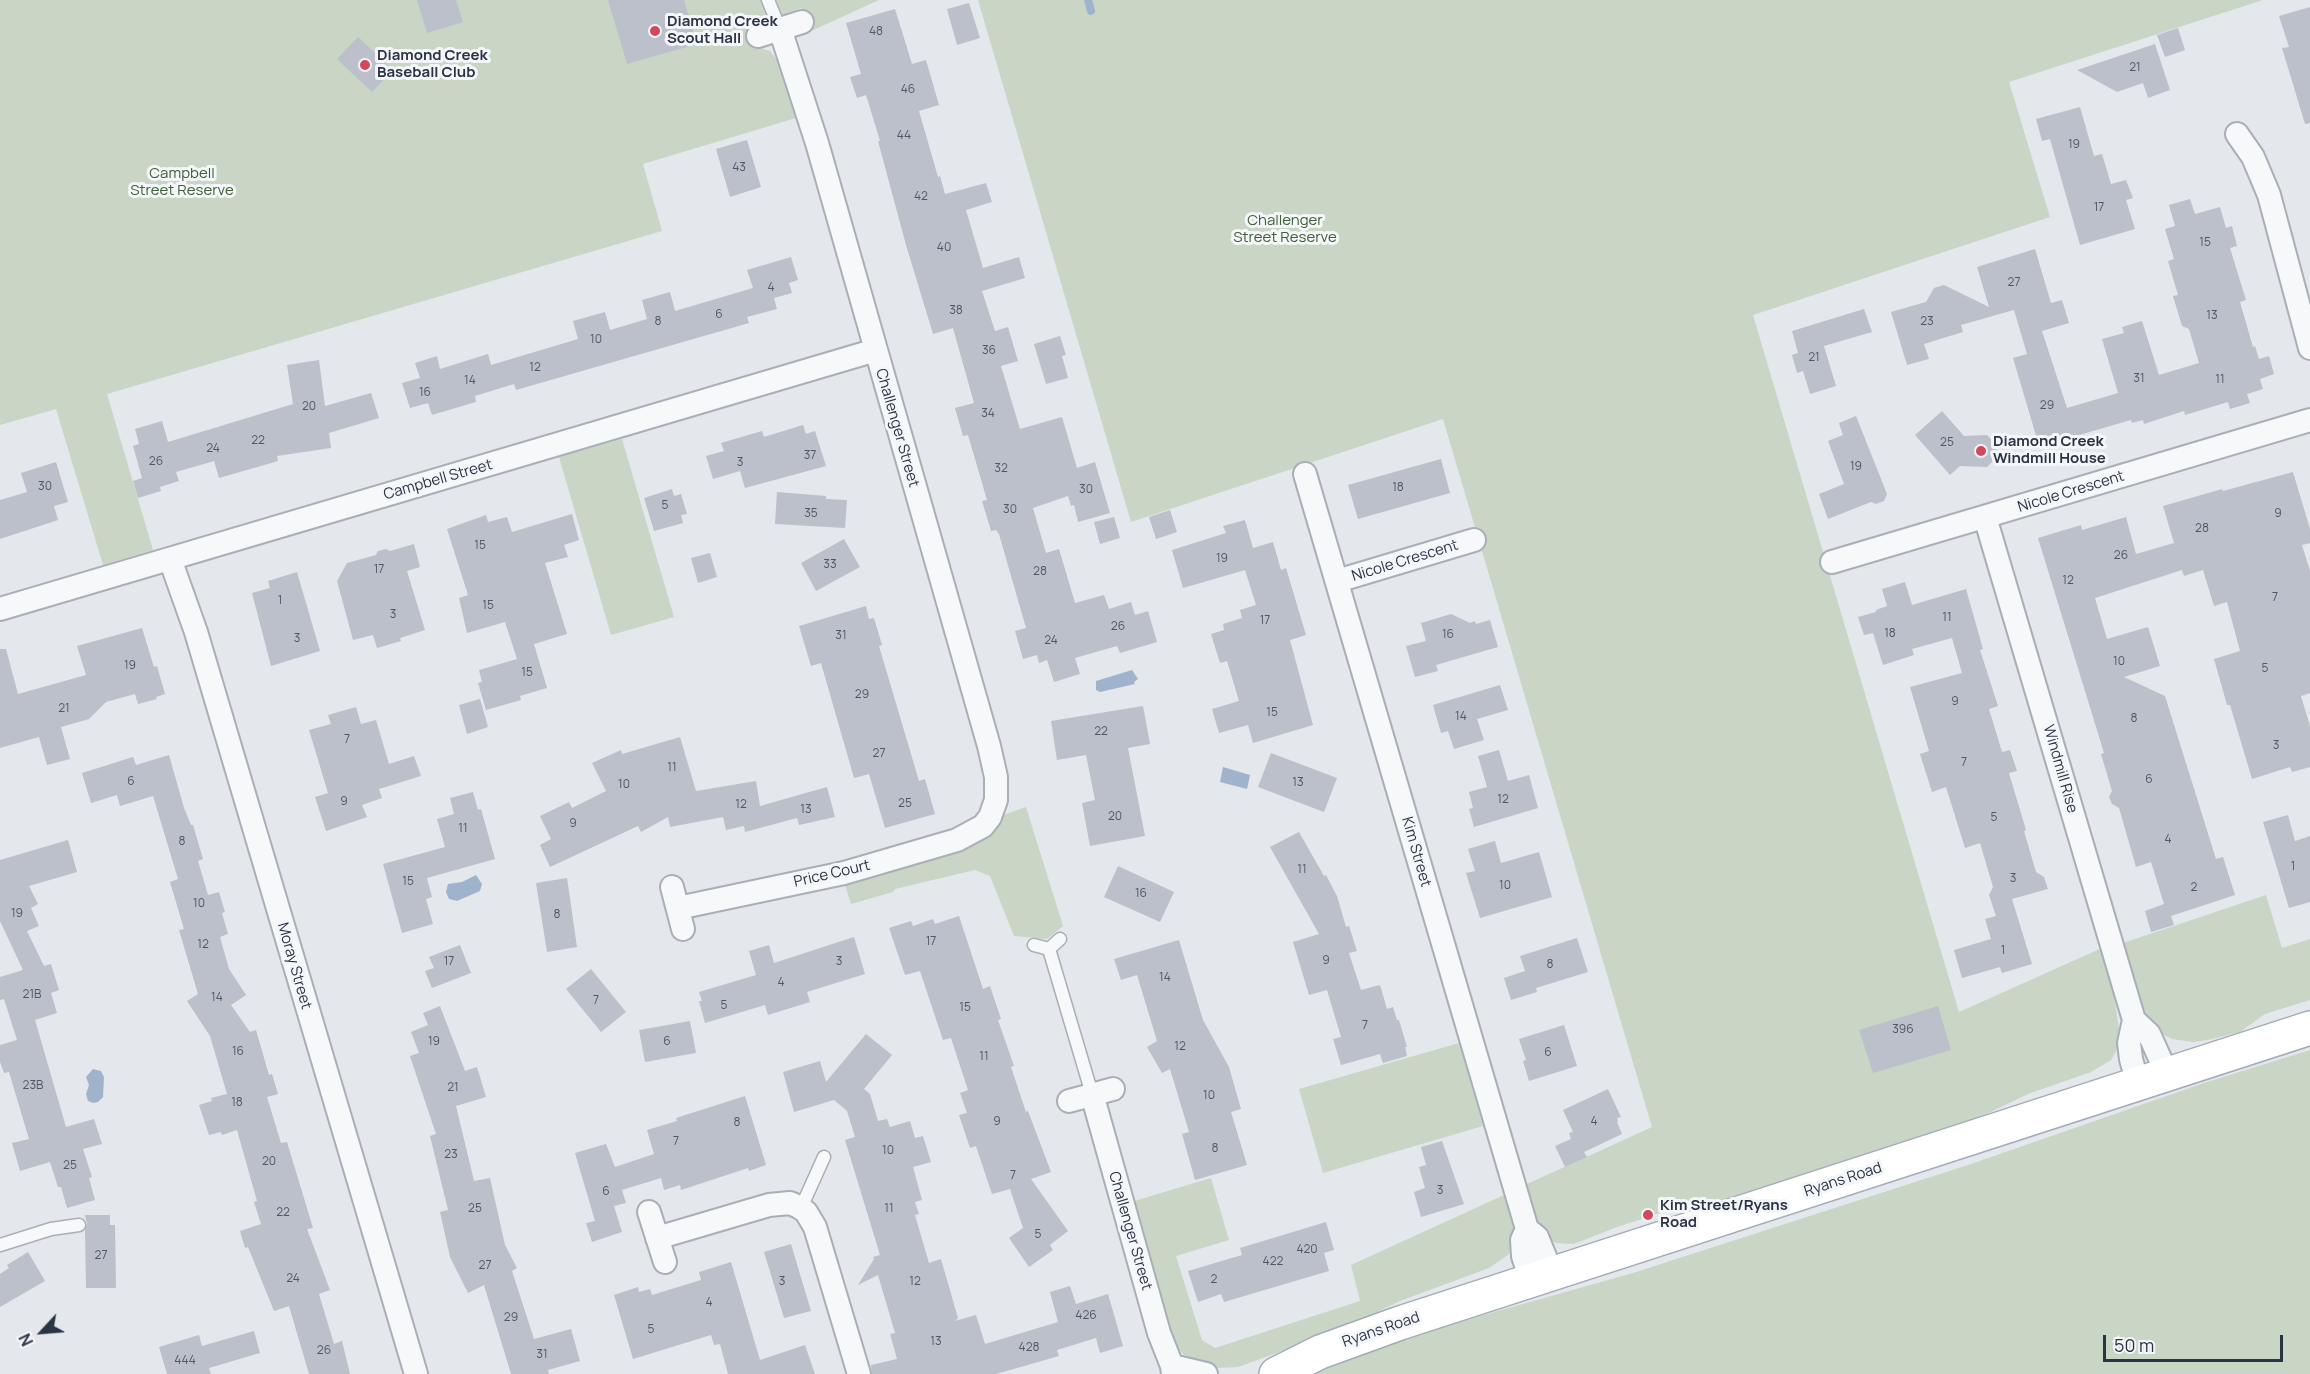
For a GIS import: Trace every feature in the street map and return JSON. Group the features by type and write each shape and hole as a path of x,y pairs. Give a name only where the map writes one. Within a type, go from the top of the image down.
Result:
{"main road":[{"name":"Ryans Road","path":"1276,1374 1341,1344 1541,1277 2310,1028"}],"street":[{"path":"769,33 802,22"},
{"name":"Challenger Street","path":"769,33 817,143 994,767 996,800 990,817 982,826"},
{"path":"2237,134 2253,157 2269,195 2310,348"},
{"name":"Campbell Street","path":"0,609 876,350"},
{"name":"Nicole Crescent","path":"1832,562 2310,420"},
{"name":"Kim Street","path":"1305,474 1527,1229 1522,1240 1524,1256 1541,1277"},
{"name":"Windmill Rise","path":"1985,517 2134,1020 2129,1043 2131,1059 2152,1079"},
{"name":"Nicole Crescent","path":"1337,581 1474,540"},
{"name":"Moray Street","path":"170,559 196,632 416,1374"},
{"name":"Price Court","path":"677,908 864,867 957,840 982,826"},
{"name":"Windmill Rise","path":"2134,1020 2149,1034 2152,1079"},
{"path":"1069,1101 1102,1091"},
{"name":"Challenger Street","path":"1102,1091 1155,1320 1172,1372 1206,1374"},
{"path":"657,1238 769,1204 790,1203 801,1208 815,1227 859,1374"},
{"path":"649,1212 665,1262"}],"lane":[{"path":"768,0 769,33"},
{"path":"1034,945 1049,949 1060,939"},
{"name":"Challenger Street","path":"1049,949 1102,1091"},
{"path":"801,1208 824,1157"},
{"path":"0,1245 51,1229 78,1226"}],"green space":[{"name":"Campbell Street Reserve","path":"0,0 879,0 809,32 801,8 752,25 759,48 770,51 778,62 796,118 643,164 662,231 107,394 153,550 103,565 56,409 0,425"},
{"name":"Challenger Street Reserve","path":"978,0 2263,0 2009,82 2050,217 1753,315 1959,1012 2102,948 2111,978 2120,1035 2120,1044 2111,1060 2091,1072 2028,1094 1972,1121 1698,1211 1681,1208 1669,1210 1574,1244 1556,1243 1548,1239 1538,1224 1527,1184 1652,1127 1443,419 1131,522"},
{"path":"622,439 674,617 611,635 559,457"},
{"path":"1026,807 1063,926 1047,939 1014,936 990,876 975,870 895,889 893,892 851,904 844,882"},
{"path":"2266,895 2282,948 2310,939 2310,1000 2265,1014 2240,1032 2208,1040 2193,1042 2172,1039 2156,1031 2145,1017 2140,1005 2123,943"},
{"path":"1459,1043 1483,1126 1323,1173 1299,1089"},
{"path":"2310,1050 2310,1374 1313,1374 1416,1334 1633,1273 1971,1164 2204,1083"},
{"path":"1211,1178 1229,1240 1176,1256 1202,1340 1215,1348 1360,1301 1351,1265 1504,1195 1514,1231 1513,1248 1508,1255 1489,1268 1400,1301 1340,1330 1238,1367 1204,1366 1184,1355 1174,1344 1131,1202"}],"water":[{"path":"1132,670 1138,679 1134,682 1135,684 1100,692 1096,690 1096,681"},
{"path":"1223,767 1250,775 1247,789 1220,782"},
{"path":"476,875 482,884 480,891 457,901 449,899 446,892 448,884 462,882"},
{"path":"93,1069 101,1071 104,1077 103,1097 93,1103 88,1101 86,1094 89,1085 86,1077"}],"building":[{"path":"417,0 456,0 463,22 427,33"},
{"name":"Diamond Creek Scout Hall","path":"608,0 684,0 697,44 627,64"},
{"path":"969,3 980,38 957,45 947,9"},
{"path":"2310,7 2310,123 2305,124 2282,48 2289,47 2279,16"},
{"path":"895,9 912,64 926,60 939,105 919,111 945,194 986,183 992,202 966,210 983,268 1019,257 1025,278 982,291 995,331 1008,327 1018,361 1001,366 1020,429 1062,417 1077,468 1095,462 1110,513 1078,522 1074,505 1071,506 1068,496 1033,508 1046,553 1059,549 1075,603 1104,595 1109,609 1131,602 1135,615 1148,611 1157,642 1120,653 1117,646 1075,658 1080,674 1054,682 1047,660 1039,663 1037,655 1023,659 1015,631 1026,628 999,534 996,530 991,531 982,501 987,500 968,435 963,436 955,408 974,403 953,328 933,334 906,245 866,95 857,98 850,77 861,74 846,23"},
{"path":"2178,28 2185,50 2165,57 2157,35"},
{"name":"Diamond Creek Baseball Club","path":"358,37 393,70 372,92 337,59"},
{"path":"2155,44 2170,90 2148,98 2143,83 2117,92 2077,70"},
{"path":"2080,107 2094,156 2102,154 2111,184 2126,180 2133,198 2126,200 2135,229 2080,245 2050,139 2042,141 2036,119"},
{"path":"747,140 761,187 730,197 716,149"},
{"path":"2190,199 2195,214 2220,207 2226,228 2232,226 2237,246 2230,248 2246,300 2240,302 2253,347 2255,346 2259,359 2269,356 2274,374 2260,379 2263,389 2247,394 2250,403 2230,409 2228,402 2185,415 2184,411 2144,424 2143,420 2132,423 2131,420 2048,444 2037,439 2013,358 2027,354 2014,310 1961,325 1963,332 1924,344 1929,359 1907,365 1891,312 1926,302 1934,288 1944,285 1989,307 1977,267 2035,249 2051,303 2062,300 2069,323 2042,331 2067,408 2118,393 2102,339 2124,333 2122,327 2142,321 2159,375 2199,363 2189,329 2182,326 2173,296 2178,295 2168,261 2174,259 2165,229 2175,226 2169,205"},
{"path":"791,257 798,280 789,283 792,293 774,298 777,309 747,317 749,323 516,390 514,384 475,396 476,402 432,415 428,403 410,408 402,383 420,378 415,363 437,356 440,369 488,354 491,365 578,339 573,321 605,312 610,330 647,319 642,300 670,292 675,311 753,288 747,270"},
{"path":"1864,309 1872,332 1824,346 1836,386 1810,394 1803,371 1797,373 1792,355 1798,353 1792,331"},
{"path":"1060,336 1066,355 1062,356 1068,378 1046,384 1034,344"},
{"path":"319,360 325,406 371,393 379,418 329,433 331,448 277,456 278,461 219,478 214,461 176,472 179,481 160,487 161,491 138,498 133,481 142,478 133,446 139,444 135,429 162,421 168,442 293,404 287,365"},
{"path":"1942,411 1964,436 1987,435 1997,445 1996,458 1987,467 1960,466 1950,475 1915,435"},
{"path":"1856,416 1887,494 1884,501 1876,504 1871,502 1828,519 1819,494 1844,484 1828,441 1843,435 1839,423"},
{"path":"803,425 806,434 815,431 826,466 745,488 740,471 713,479 706,456 724,451 721,443 762,431 764,437"},
{"path":"1441,459 1450,493 1358,519 1348,485"},
{"path":"56,462 68,502 54,506 58,520 0,539 0,500 27,492 21,473"},
{"path":"2293,472 2310,529 2310,543 2302,545 2310,571 2310,693 2301,696 2310,726 2310,767 2292,772 2290,767 2252,779 2214,659 2240,651 2227,602 2214,606 2203,570 2184,576 2182,570 2095,598 2107,639 2148,627 2160,666 2124,677 2165,696 2216,859 2223,857 2235,895 2171,916 2174,925 2151,932 2145,911 2164,904 2151,862 2136,867 2119,808 2112,804 2109,797 2112,791 2101,754 2104,753 2038,538 2081,525 2082,530 2126,517 2136,554 2174,543 2163,506"},
{"path":"672,489 674,496 681,494 687,514 681,515 683,523 654,531 644,498"},
{"path":"777,492 847,500 845,528 775,524"},
{"path":"1170,510 1177,532 1156,539 1149,517"},
{"path":"572,514 579,540 564,545 568,557 545,563 567,634 534,644 547,688 520,696 521,700 486,710 478,683 482,682 479,670 517,659 505,622 467,633 459,598 468,595 447,529 486,515 488,522 507,517 512,532"},
{"path":"1114,517 1120,538 1100,544 1094,522"},
{"path":"1245,520 1253,548 1273,542 1281,570 1286,568 1306,635 1290,640 1313,725 1253,743 1248,725 1219,733 1212,709 1239,701 1227,661 1220,663 1211,634 1224,630 1223,624 1242,618 1240,610 1256,605 1245,570 1183,588 1172,550 1226,533 1223,526"},
{"path":"844,539 860,567 816,591 801,563"},
{"path":"414,544 420,567 407,571 425,630 400,638 401,641 377,648 373,635 353,640 337,581 347,563 376,555 378,551 386,549 390,551"},
{"path":"710,553 717,577 698,583 691,558"},
{"path":"297,572 320,651 271,666 252,593 270,588 268,581"},
{"path":"1905,582 1912,605 1966,589 1983,649 1980,650 1998,706 1989,709 2002,752 2010,750 2017,771 2009,773 2026,830 2024,831 2036,872 2044,877 2048,889 2012,899 2032,964 2002,973 2000,967 1962,978 1954,950 1991,939 1985,919 1996,916 1989,895 1993,887 1980,843 1965,848 1946,787 1932,792 1920,754 1929,751 1910,687 1962,673 1952,638 1912,649 1914,655 1883,665 1873,633 1864,635 1858,617 1887,606 1882,589"},
{"path":"866,606 869,619 874,618 882,645 879,646 919,781 925,779 935,814 885,828 869,774 854,778 821,663 811,666 799,626"},
{"path":"1451,614 1470,623 1475,621 1476,624 1490,620 1498,647 1436,665 1438,671 1415,677 1406,646 1426,641 1421,623"},
{"path":"142,628 165,694 156,697 157,699 138,704 135,694 106,702 89,719 61,727 70,759 47,765 39,737 0,748 0,649 6,649 18,694 86,675 77,646"},
{"path":"1500,685 1508,710 1477,719 1484,740 1454,749 1448,731 1441,733 1433,705"},
{"path":"480,699 488,727 467,734 459,705"},
{"path":"1143,706 1150,744 1128,748 1145,836 1090,846 1082,803 1095,800 1086,755 1057,760 1051,721"},
{"path":"356,707 361,724 376,720 389,764 414,756 421,776 379,789 382,798 362,805 367,817 326,831 315,797 328,793 309,730 331,724 328,715"},
{"path":"680,737 696,791 756,781 760,806 827,787 835,817 799,825 797,818 745,832 744,826 726,830 723,817 670,827 668,817 641,832 638,826 550,867 540,845 551,839 540,816 569,802 572,808 606,791 592,763 621,750 622,754"},
{"path":"1499,750 1508,781 1529,775 1538,808 1474,827 1469,809 1473,808 1469,792 1487,787 1478,756"},
{"path":"1271,753 1337,778 1324,812 1258,787"},
{"path":"169,755 184,808 193,825 203,859 198,861 208,895 219,892 225,912 222,913 228,934 220,937 229,969 246,995 231,1005 250,1032 256,1030 269,1075 272,1074 278,1094 267,1097 281,1143 287,1142 313,1228 307,1229 330,1290 319,1294 334,1344 342,1341 350,1374 309,1374 289,1306 274,1311 248,1247 245,1248 240,1231 261,1224 254,1202 257,1201 237,1130 222,1135 221,1132 209,1135 199,1105 212,1101 211,1098 227,1094 210,1036 187,1001 198,994 179,930 184,929 170,882 178,879 153,796 120,806 117,795 91,803 82,773 133,757 136,765"},
{"path":"473,792 478,810 481,809 495,859 427,878 432,897 426,899 433,924 402,933 383,864 445,847 437,819 454,814 450,798"},
{"path":"2288,815 2295,841 2310,836 2310,902 2289,908 2263,822"},
{"path":"1299,832 1324,876 1326,875 1337,896 1346,927 1349,926 1357,951 1349,953 1361,990 1380,985 1387,1009 1393,1007 1397,1020 1399,1020 1407,1047 1405,1047 1407,1056 1383,1063 1380,1054 1341,1065 1333,1039 1341,1037 1327,990 1309,995 1293,942 1319,934 1270,847"},
{"path":"68,840 77,872 29,886 38,904 31,908 39,926 27,931 44,966 51,964 59,990 51,993 57,1013 35,1020 66,1127 94,1119 102,1144 83,1149 92,1177 89,1178 95,1200 67,1208 50,1162 20,1171 12,1143 29,1139 9,1072 4,1073 0,1062 0,1045 17,1040 4,999 0,1000 0,977 23,970 0,921 0,860"},
{"path":"1495,841 1501,863 1539,852 1552,897 1480,918 1466,873 1475,871 1468,849"},
{"path":"1118,866 1174,892 1160,922 1104,897"},
{"path":"567,878 577,947 547,952 536,883"},
{"path":"959,916 983,989 990,986 1001,1019 998,1020 1014,1066 1011,1067 1026,1112 1028,1111 1051,1172 1031,1179 1068,1231 1050,1245 1053,1250 1029,1267 1009,1238 1023,1228 1010,1189 992,1194 976,1146 970,1148 959,1115 967,1113 960,1093 968,1090 951,1038 943,1040 920,971 905,975 889,928 911,921 913,926 933,919 935,924"},
{"path":"854,937 865,974 807,992 810,1002 768,1015 765,1005 705,1023 699,992 756,975 749,951 769,945 774,963"},
{"path":"1577,938 1588,972 1536,988 1537,992 1511,1000 1504,978 1525,971 1520,956"},
{"path":"1179,940 1203,1020 1229,1067 1241,1109 1231,1112 1247,1165 1195,1180 1182,1134 1189,1132 1170,1069 1162,1073 1147,1047 1157,1041 1137,975 1121,980 1114,959"},
{"path":"460,945 471,973 432,988 425,971 434,968 429,957"},
{"path":"591,969 626,1012 601,1032 566,989"},
{"path":"440,1006 465,1071 477,1067 486,1097 456,1106 474,1181 490,1178 505,1245 517,1268 512,1271 534,1339 571,1329 580,1361 548,1370 549,1374 511,1374 484,1285 468,1293 450,1257 440,1212 448,1210 430,1136 436,1134 410,1056 419,1053 411,1032 428,1025 423,1013"},
{"path":"1938,1006 1951,1050 1873,1073 1859,1030"},
{"path":"690,1021 696,1053 645,1062 639,1030"},
{"path":"1564,1025 1577,1066 1529,1081 1523,1061 1526,1060 1519,1039"},
{"path":"866,1034 892,1055 864,1089 870,1094 878,1121 887,1119 890,1127 910,1121 915,1138 923,1136 931,1162 913,1167 922,1200 915,1202 919,1214 915,1215 929,1263 941,1259 958,1318 955,1321 976,1315 985,1344 1058,1322 1050,1292 1070,1286 1076,1304 1108,1294 1123,1346 1100,1353 1096,1338 1057,1350 1059,1356 996,1374 872,1374 871,1365 897,1359 890,1334 895,1333 878,1275 858,1285 874,1259 873,1257 880,1255 845,1140 855,1137 847,1111 834,1100 794,1112 783,1072 820,1061 826,1082"},
{"path":"1608,1089 1621,1117 1617,1118 1617,1122 1622,1134 1584,1152 1587,1157 1565,1167 1555,1146 1571,1139 1569,1133 1573,1132 1563,1110"},
{"path":"745,1096 766,1165 749,1171 748,1168 681,1190 680,1185 664,1190 661,1178 622,1190 626,1203 614,1206 622,1232 592,1242 586,1223 595,1221 575,1153 606,1144 615,1167 654,1154 647,1130 677,1121 676,1118"},
{"path":"1442,1141 1464,1204 1421,1217 1414,1192 1425,1188 1419,1167 1426,1165 1421,1147"},
{"path":"85,1215 110,1215 110,1225 115,1225 116,1288 86,1288 85,1230 87,1224"},
{"path":"1326,1222 1334,1250 1324,1253 1329,1271 1224,1302 1221,1294 1198,1302 1188,1271 1242,1255 1240,1248"},
{"path":"791,1244 811,1311 784,1318 764,1252"},
{"path":"28,1252 45,1281 0,1307 0,1274 9,1268 7,1265"},
{"path":"731,1262 760,1360 805,1345 815,1374 728,1374 720,1344 714,1345 711,1335 633,1359 614,1295 638,1287 639,1292 650,1289 652,1295 701,1280 699,1272"},
{"path":"254,1331 260,1353 209,1368 211,1374 167,1374 159,1347 199,1335 202,1346"}],"waterway":[{"path":"1088,0 1091,11"}],"place":[{"name":"Diamond Creek Scout Hall","path":"655,31"},
{"name":"Diamond Creek Baseball Club","path":"365,65"},
{"name":"Diamond Creek Windmill House","path":"1981,451"},
{"name":"Kim Street/Ryans Road","path":"1648,1215"}]}
